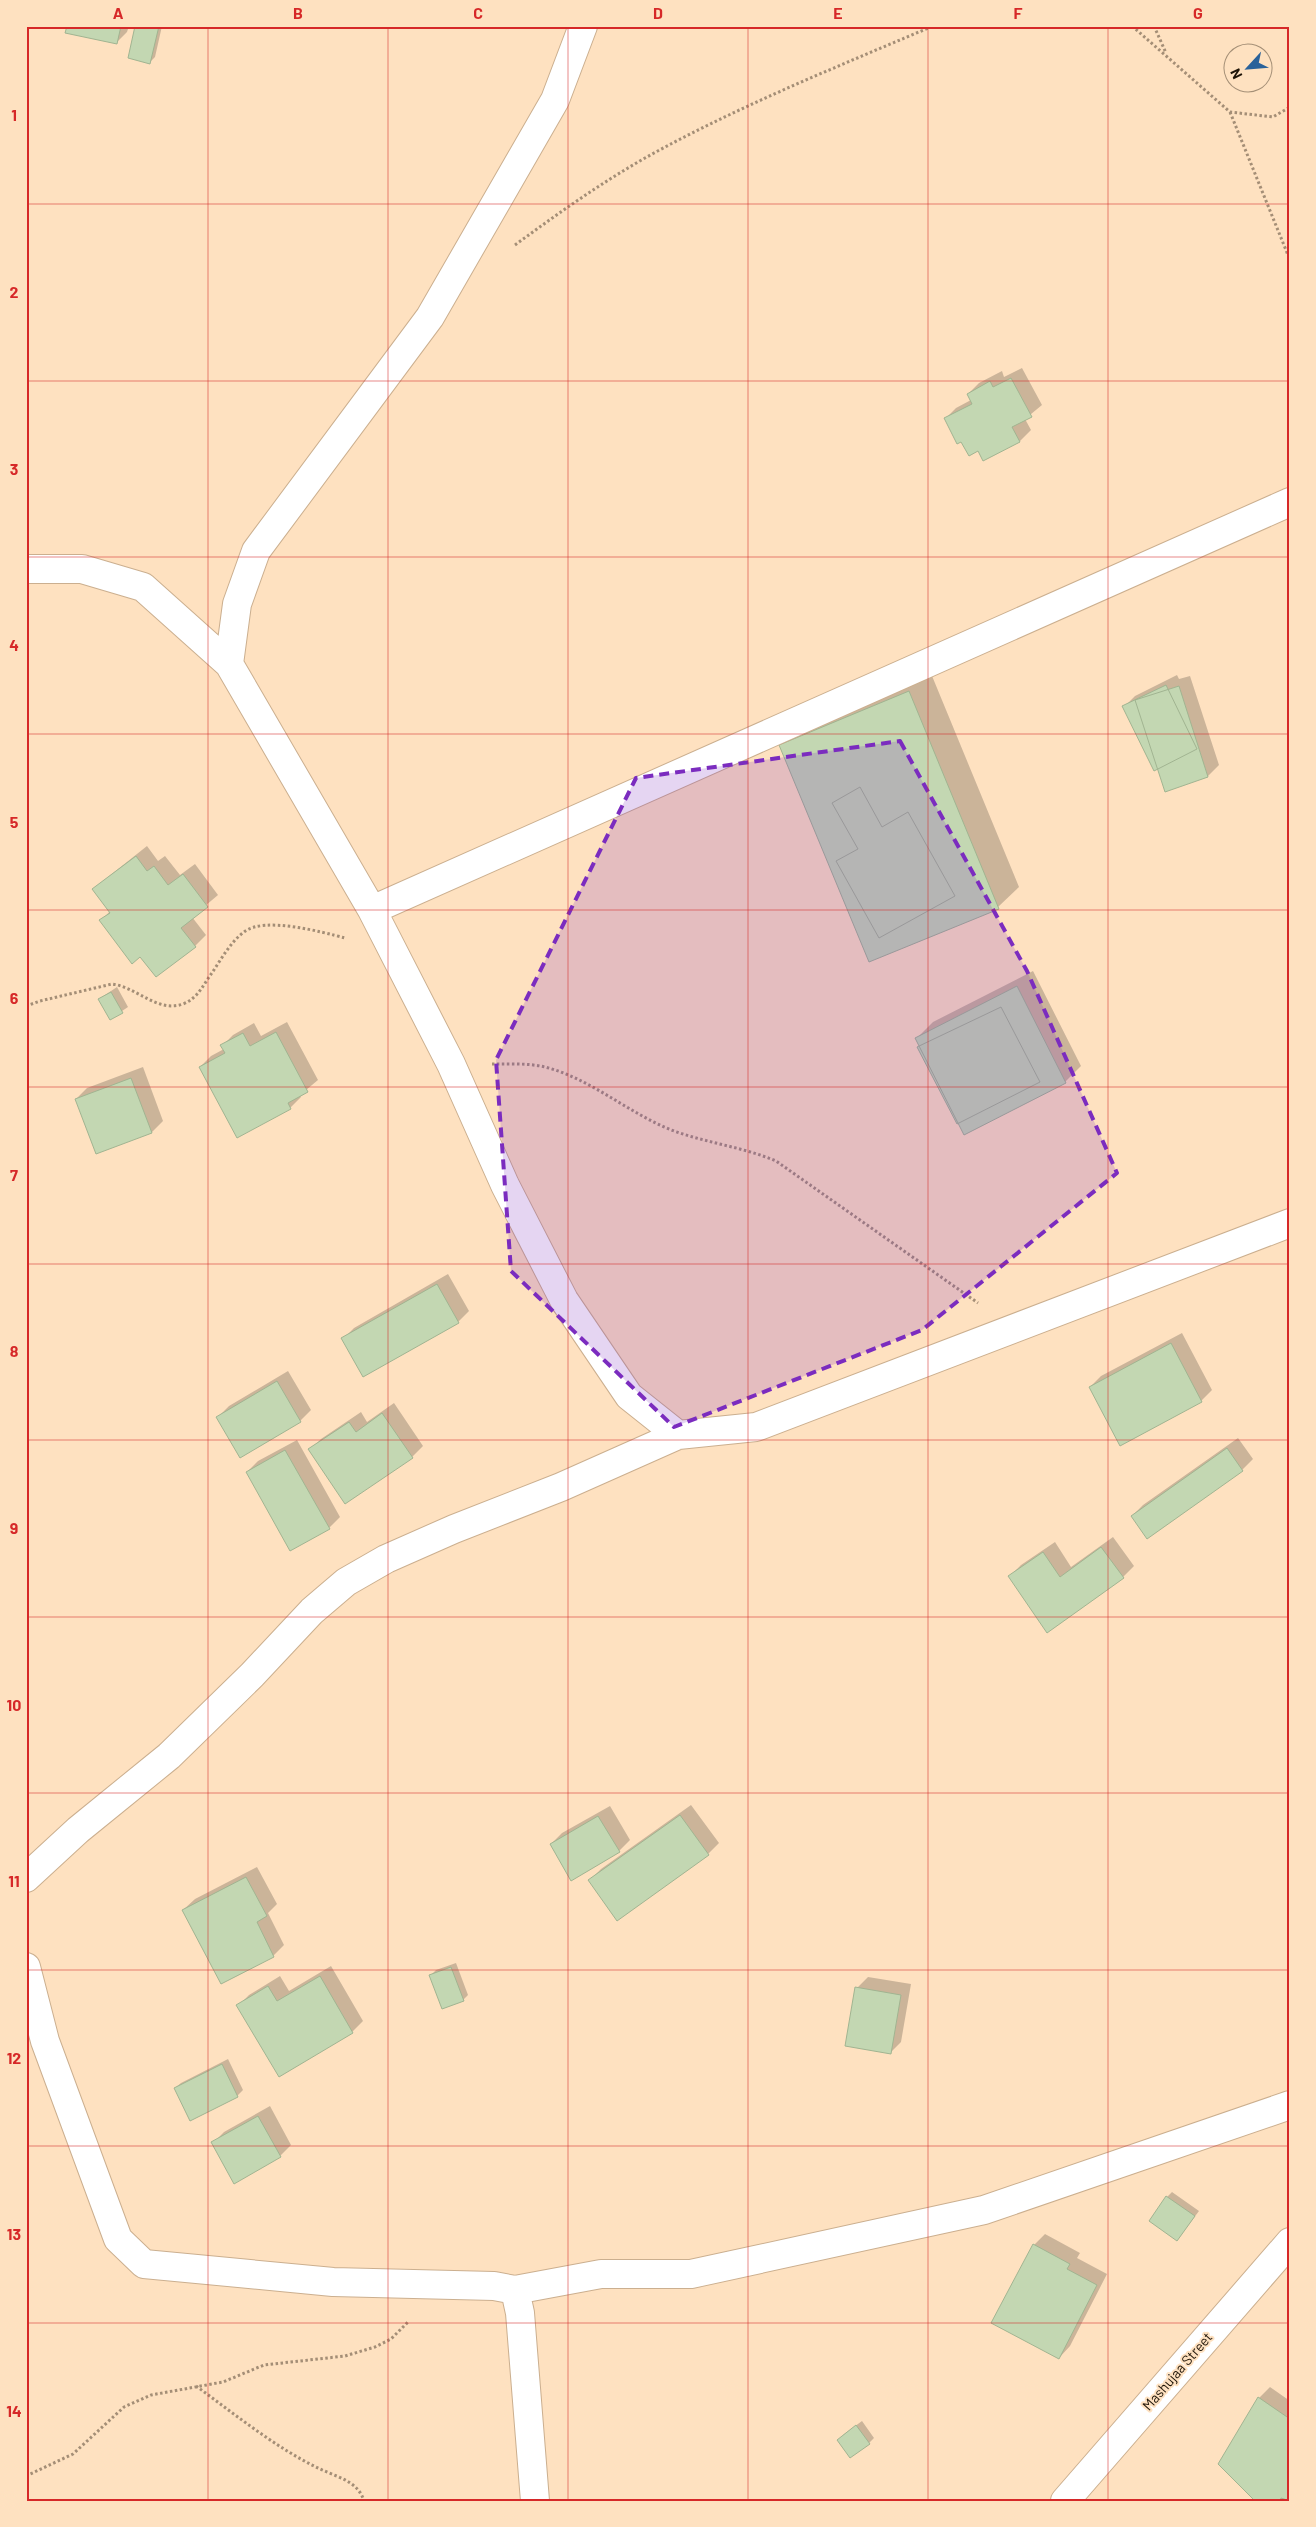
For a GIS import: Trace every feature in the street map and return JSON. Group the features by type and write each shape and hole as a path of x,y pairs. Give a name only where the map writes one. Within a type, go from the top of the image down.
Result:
{"street":[{"path":"229,664 237,604 256,551 430,317 555,100 583,26"},
{"path":"372,910 1290,502"},
{"path":"26,569 82,569 143,588 229,664 372,910 451,1064 505,1185 564,1300 629,1396 678,1436"},
{"path":"26,1878 78,1830 169,1756 252,1675 312,1611 346,1582 386,1560 454,1529 561,1487 678,1436 756,1427 1015,1330 1290,1223"},
{"path":"26,1967 45,2040 118,2239 144,2264 333,2282 494,2286 514,2290 601,2274 691,2274 984,2210 1107,2170 1290,2105"},
{"name":"Mashujaa Street","path":"1065,2501 1290,2242"},
{"path":"514,2290 520,2313 535,2501"}],"path":[{"path":"514,245 587,193 653,153 765,97 933,26"},
{"path":"1132,26 1230,112 1290,260"},
{"path":"1154,26 1166,55"},
{"path":"1230,112 1273,116 1290,107"},
{"path":"26,1006 112,984 122,985 161,1006 183,1004 197,996 232,943 246,930 266,925 315,930 392,949"},
{"path":"451,1064 519,1064 544,1067 597,1089 650,1121 676,1132 756,1153 776,1161 1015,1330"},
{"path":"26,2476 74,2454 124,2407 151,2395 223,2382 264,2365 345,2356 375,2347 391,2339 411,2319"},
{"path":"196,2386 266,2436 308,2463 355,2485 362,2492 364,2501"}],"highlighted area":[{"path":"900,741 1027,971 1117,1173 922,1330 674,1427 511,1271 496,1060 636,778"}],"building":[{"path":"67,26 121,26 117,44 65,33"},
{"path":"135,26 159,26 150,64 128,58"},
{"path":"1011,378 1032,417 1012,427 1020,442 983,461 978,451 969,456 961,442 957,444 944,418 972,404 967,394 990,381 993,387"},
{"path":"1166,685 1197,749 1154,771 1122,706"},
{"path":"1179,686 1208,777 1165,792 1135,700"},
{"path":"909,691 999,909 869,962 779,745"},
{"path":"860,787 882,827 908,812 955,896 879,938 836,861 858,849 832,803"},
{"path":"136,856 147,871 154,866 168,885 183,874 208,907 181,928 196,947 156,977 140,957 132,964 99,920 110,913 92,889"},
{"path":"1017,986 1066,1083 964,1135 915,1038"},
{"path":"111,992 123,1013 110,1020 98,999"},
{"path":"1001,1007 1040,1082 957,1124 917,1047"},
{"path":"276,1032 308,1092 288,1103 291,1109 237,1138 199,1067 225,1053 220,1045 243,1033 250,1046"},
{"path":"131,1078 152,1133 96,1154 75,1099"},
{"path":"437,1284 459,1323 363,1377 341,1338"},
{"path":"1171,1343 1202,1402 1120,1446 1089,1387"},
{"path":"277,1381 301,1422 240,1458 216,1417"},
{"path":"382,1413 413,1458 345,1504 308,1449 349,1422 356,1432"},
{"path":"1227,1448 1243,1471 1147,1539 1131,1516"},
{"path":"285,1450 330,1529 290,1551 246,1472"},
{"path":"1101,1547 1124,1578 1047,1633 1008,1576 1043,1552 1060,1577"},
{"path":"680,1815 709,1855 617,1921 588,1880"},
{"path":"598,1816 620,1852 571,1881 550,1844"},
{"path":"246,1877 267,1916 257,1922 274,1957 221,1984 182,1910"},
{"path":"451,1967 464,2001 442,2009 429,1975"},
{"path":"320,1976 353,2033 279,2077 236,2005 268,1986 277,2001"},
{"path":"855,1987 901,1995 891,2054 845,2046"},
{"path":"222,2064 238,2097 190,2121 174,2088"},
{"path":"258,2116 281,2157 234,2184 211,2142"},
{"path":"1166,2196 1195,2216 1177,2241 1149,2221"},
{"path":"1033,2244 1070,2264 1067,2269 1097,2285 1059,2359 991,2323"},
{"path":"1258,2397 1290,2419 1290,2501 1281,2498 1280,2501 1255,2501 1218,2464"},
{"path":"856,2425 870,2444 850,2458 837,2440"}]}
